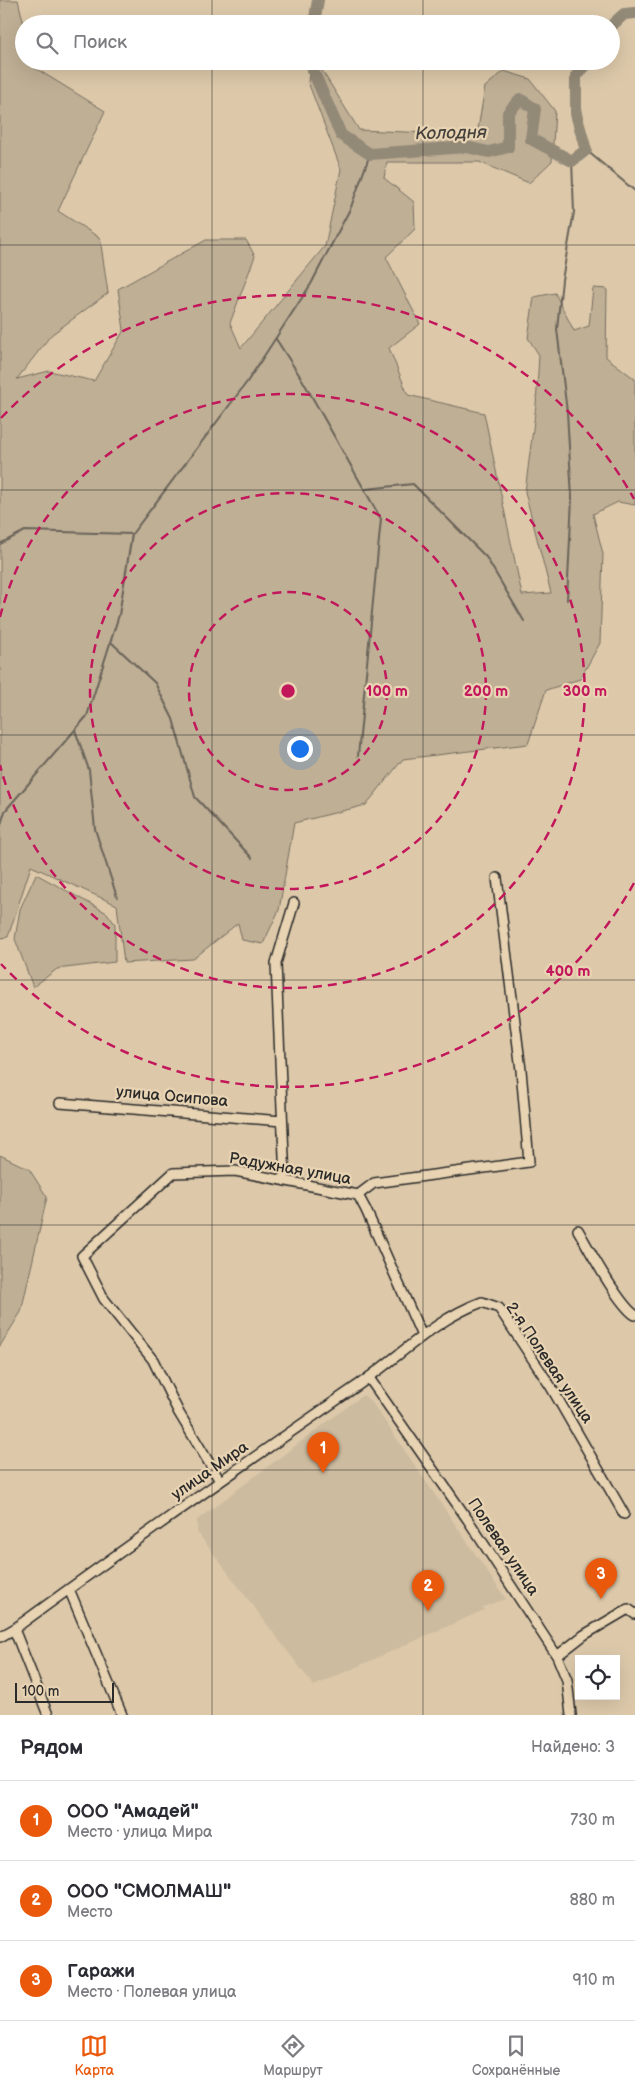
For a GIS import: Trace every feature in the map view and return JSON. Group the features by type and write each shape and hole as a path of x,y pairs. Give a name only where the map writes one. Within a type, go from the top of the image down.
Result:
{"street":[{"path":"358,1196 374,1183 529,1162 521,1070 497,878"},
{"path":"285,1181 276,963 294,903"},
{"name":"улица Осипова","path":"60,1103 282,1121"},
{"name":"Радужная улица","path":"220,1481 179,1413 153,1360 104,1299 82,1256 172,1173 235,1172 358,1196 422,1336"},
{"path":"578,1230 626,1307 635,1315"},
{"name":"2-я Полевая улица","path":"369,1378 422,1336 460,1310 482,1302 499,1308 551,1387 624,1514"},
{"name":"улица Мира","path":"0,1637 369,1378"},
{"name":"Полевая улица","path":"369,1378 468,1520 557,1656 567,1680 571,1715"},
{"path":"69,1589 122,1715"},
{"path":"557,1656 584,1635 628,1609 635,1614"},
{"path":"14,1629 48,1715"}],"shaded area":[{"path":"0,0 18,0 22,15 15,15 15,70 38,70 105,111 58,211 100,238 108,293 51,335 17,379 49,371 94,381 124,330 118,289 206,240 246,240 255,256 230,323 241,348 325,246 341,169 308,82 309,70 322,70 359,130 477,135 485,87 504,71 530,79 555,111 552,161 529,183 479,162 387,162 384,178 414,202 415,229 386,257 420,324 389,348 408,395 484,413 522,595 551,593 525,492 536,405 539,355 528,338 534,297 555,293 574,331 589,326 593,288 607,289 606,357 635,379 635,505 618,502 593,514 603,554 600,643 580,679 546,690 528,744 403,759 366,805 294,823 279,910 263,944 242,940 238,923 193,959 124,963 117,905 31,866 8,937 0,938"},
{"path":"36,874 107,913 115,924 115,962 57,969 33,987 15,939 20,909"},
{"path":"0,1155 29,1169 47,1197 21,1312 0,1346"},
{"path":"363,1395 371,1401 506,1599 483,1607 484,1610 314,1686 197,1532 197,1520"}],"waterway":[{"name":"Колодня","path":"316,15 318,0"},
{"name":"Колодня","path":"620,18 624,14 635,13"},
{"name":"Колодня","path":"313,70 341,135 370,154 466,147 489,152 508,147 508,113 520,99 535,109 531,139 572,161 586,150 576,114 576,76 582,70"},
{"path":"586,150 635,191"},
{"path":"0,828 5,811 87,716 119,615 132,534 247,382 311,284 351,207 370,154"},
{"path":"567,600 572,498 567,412 557,329 562,280 574,212 572,161"},
{"path":"276,339 303,381 381,519 358,756"},
{"path":"366,489 413,484 486,557 524,621"},
{"path":"0,544 25,531 132,534"},
{"path":"111,642 155,683 173,719 195,797 252,858"},
{"path":"75,730 89,770 95,829 117,897"}],"place":[{"name":"ООО \"Амадей\"","path":"323,1473"},
{"name":"Гаражи","path":"601,1599"},
{"name":"ООО \"СМОЛМАШ\"","path":"428,1611"}]}
